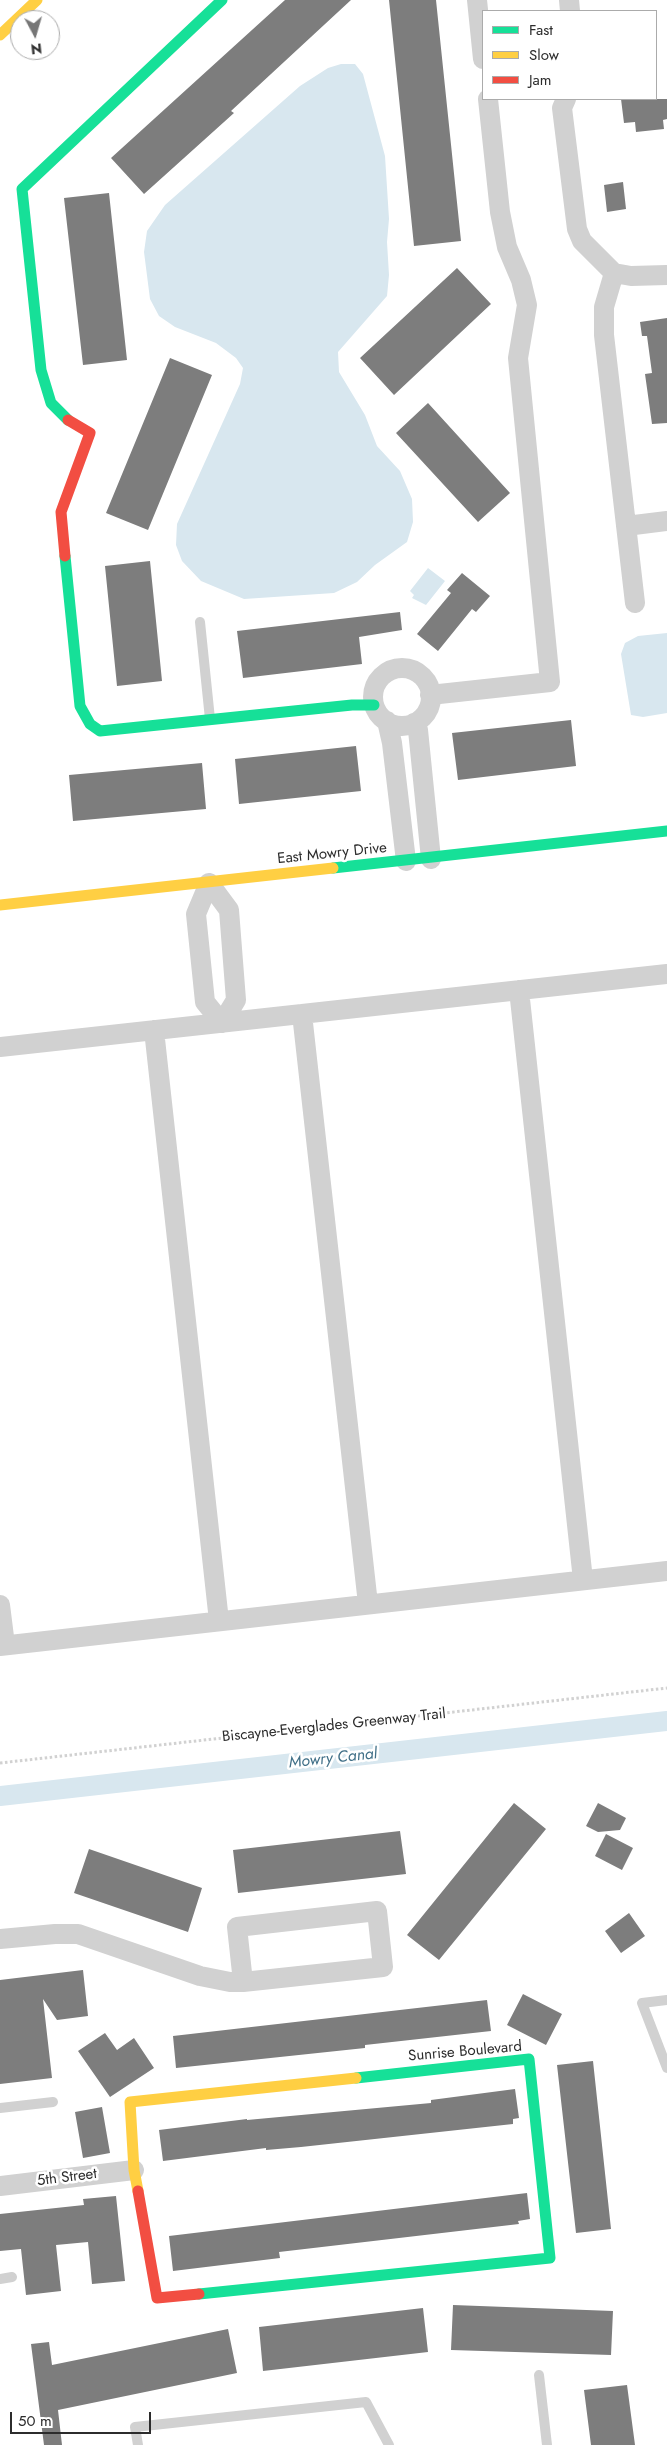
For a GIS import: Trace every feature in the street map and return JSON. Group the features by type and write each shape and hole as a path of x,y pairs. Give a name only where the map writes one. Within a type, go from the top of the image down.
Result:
{"main road":[{"path":"0,35 37,0"},
{"path":"222,0 22,189 42,370 52,403 70,422 90,433 61,512 80,706 90,724 100,731 352,705 374,705"},
{"name":"East Mowry Drive","path":"0,905 667,831"},
{"name":"Sunrise Boulevard","path":"529,2059 550,2258 156,2298 134,2170 130,2102 529,2059"}],"street":[{"path":"477,0 482,49"},
{"path":"430,695 550,682 518,358 526,305 521,280 507,247 500,212 488,100"},
{"path":"566,100 562,108 577,229 582,242 614,273 631,276 667,275"},
{"path":"614,273 604,307 604,335 635,603"},
{"path":"626,526 667,521"},
{"path":"397,668 406,668 423,677 430,695 427,711 414,722 405,725 386,721 379,715 374,705 375,686 388,671 397,668"},
{"path":"386,721 392,742 406,861"},
{"path":"414,722 418,730 431,858"},
{"path":"209,883 229,910 236,1000 222,1023"},
{"path":"209,883 196,914 205,1002 222,1023"},
{"path":"200,955 232,952"},
{"path":"0,1047 667,974"},
{"path":"519,990 583,1580"},
{"path":"302,1014 368,1604"},
{"path":"154,1030 219,1621"},
{"path":"0,1605 2,1645 667,1571"},
{"path":"0,1939 78,1934 200,1976 230,1982 243,1982 383,1967 377,1911 237,1927 243,1982"},
{"name":"5th Street","path":"0,2186 134,2170"}],"lane":[{"path":"200,622 210,720"},
{"path":"667,2000 642,2003 667,2068"},
{"path":"0,2108 53,2102"},
{"path":"0,2279 12,2278"},
{"path":"539,2375 547,2445"},
{"path":"138,2445 135,2427 366,2402 389,2445"}],"path":[{"name":"Biscayne-Everglades Greenway Trail","path":"0,1763 667,1688"}],"shaded area":[{"path":"341,64 355,64 363,74 385,156 389,219 387,242 389,275 387,296 338,352 339,372 365,415 377,446 400,471 412,499 413,522 407,542 375,565 357,582 334,593 244,599 201,581 182,561 176,545 177,524 240,384 243,368 236,358 216,343 175,327 159,316 150,299 144,252 147,231 165,205 300,86 328,68"},
{"path":"428,568 445,581 426,605 412,598 414,595 410,591"},
{"path":"667,633 667,713 643,717 631,715 621,654 625,643 638,636"}],"building":[{"path":"285,0 351,0 231,111 234,113 144,194 111,158"},
{"path":"389,0 436,0 461,241 414,246"},
{"path":"667,99 667,119 663,120 664,129 636,132 635,122 624,123 621,100"},
{"path":"623,182 626,209 607,212 604,185"},
{"path":"109,193 127,360 83,365 64,198"},
{"path":"457,268 491,304 394,395 360,358"},
{"path":"667,318 667,423 652,424 645,374 652,373 647,336 642,336 640,322"},
{"path":"170,358 212,375 148,530 106,513"},
{"path":"428,403 510,493 478,522 396,433"},
{"path":"150,561 162,681 117,686 105,566"},
{"path":"462,573 490,596 476,612 472,609 438,651 417,634 451,593 447,590"},
{"path":"400,612 402,630 359,637 362,664 243,678 237,631"},
{"path":"571,720 576,766 458,780 452,733"},
{"path":"356,746 361,791 239,804 235,759"},
{"path":"202,763 206,809 73,821 69,775"},
{"path":"514,1803 546,1829 439,1960 407,1935"},
{"path":"598,1803 626,1818 620,1830 598,1832 586,1826"},
{"path":"400,1831 406,1874 238,1893 233,1850"},
{"path":"606,1834 633,1848 622,1870 595,1856"},
{"path":"89,1849 202,1888 188,1932 74,1893"},
{"path":"629,1913 645,1936 621,1953 605,1931"},
{"path":"83,1970 88,2016 57,2020 43,1999 52,2078 0,2084 0,1980"},
{"path":"523,1994 562,2014 546,2045 507,2025"},
{"path":"487,2000 491,2031 365,2045 365,2048 176,2068 173,2036"},
{"path":"105,2033 117,2050 134,2038 154,2068 110,2097 78,2051"},
{"path":"593,2061 611,2229 576,2233 557,2065"},
{"path":"515,2089 519,2118 513,2119 513,2124 301,2147 266,2150 266,2148 163,2161 159,2130 247,2119 431,2103 431,2100"},
{"path":"102,2107 110,2153 83,2158 75,2112"},
{"path":"527,2193 530,2219 518,2221 519,2224 279,2252 280,2258 173,2271 169,2236"},
{"path":"116,2196 125,2281 92,2284 88,2242 56,2245 61,2291 26,2295 21,2249 0,2251 0,2214 84,2205 83,2199"},
{"path":"453,2305 613,2311 611,2355 451,2350"},
{"path":"423,2308 428,2352 263,2371 259,2327"},
{"path":"228,2329 237,2373 58,2410 62,2445 44,2445 31,2344 49,2342 52,2365"},
{"path":"627,2385 635,2445 591,2445 584,2390"}],"waterway":[{"name":"Mowry Canal","path":"0,1796 667,1721"}],"traffic: fast":[{"path":"68,420 51,403 41,370 22,189 222,0"},
{"path":"65,556 80,706 90,724 100,731 352,705 374,705"},
{"path":"333,868 667,831"},
{"path":"199,2294 550,2258 529,2059"},
{"path":"356,2078 529,2059"}],"traffic: slow":[{"path":"0,35 37,0"},
{"path":"0,905 333,868"},
{"path":"138,2191 134,2170 130,2102 356,2078"}],"traffic: jam":[{"path":"65,556 61,512 90,433 68,420"},
{"path":"138,2191 157,2298 199,2294"}]}
